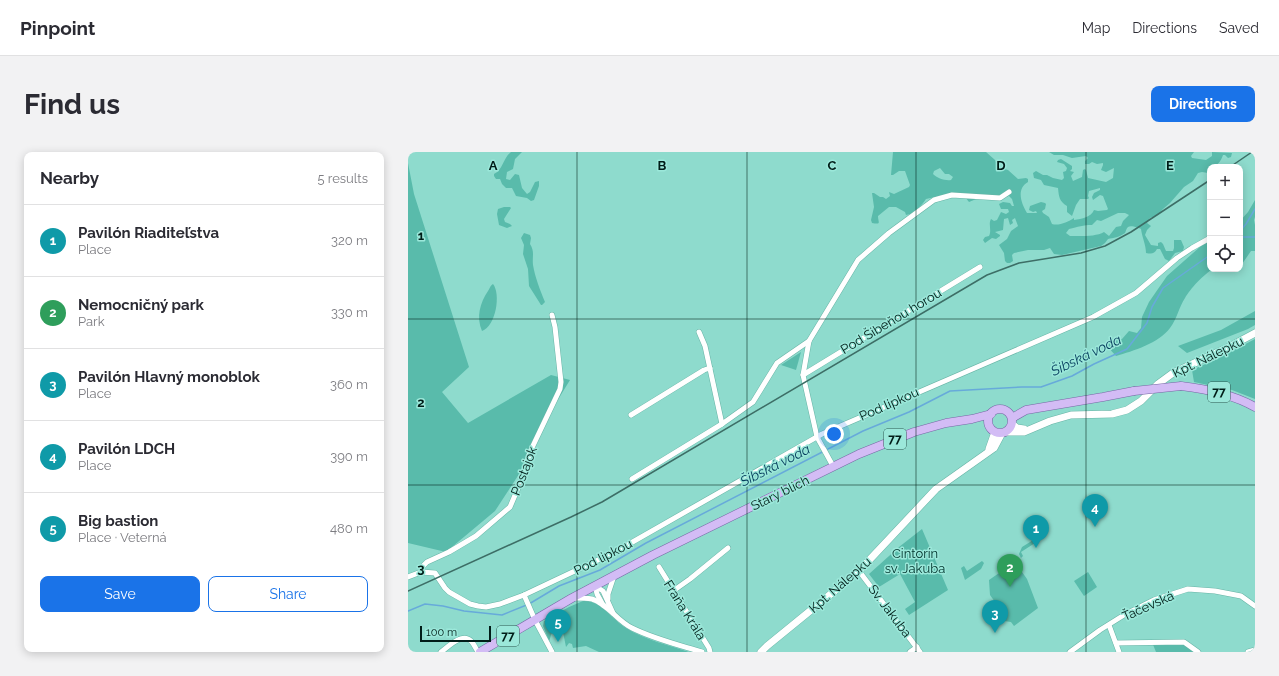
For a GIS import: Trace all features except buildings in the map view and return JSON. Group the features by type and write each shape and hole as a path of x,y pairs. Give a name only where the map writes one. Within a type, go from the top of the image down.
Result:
{"main road":[{"name":"77","path":"1010,417 1026,410 1134,391 1181,386 1215,391 1231,396 1255,407"},
{"name":"77","path":"991,414 997,410 1010,417"},
{"name":"Starý blich","path":"595,586 680,541 834,466 890,441 914,432 946,423 991,414"},
{"path":"989,425 988,421 991,414"},
{"name":"77","path":"989,425 1001,432 1011,427 1010,417"},
{"name":"Starý blich","path":"972,419 989,425"},
{"name":"77","path":"479,652 533,616 595,586"}],"street":[{"path":"834,466 817,437 803,375 809,341 858,260 896,228 934,200 952,195 1000,198 1009,192"},
{"name":"Pod lipkou","path":"421,572 435,573 445,588 450,592 470,604 478,606 493,606 525,597 615,552 817,437 883,406 1093,317 1136,293 1177,258 1207,240"},
{"name":"Pod Šibeňou horou","path":"803,375 980,268"},
{"name":"Postajok","path":"408,577 421,572 423,566 427,562 460,546 510,507 530,452 560,389 561,382 555,327 552,315"},
{"path":"699,332 705,346 722,424"},
{"name":"Kpt. Nálepku","path":"761,652 859,571 936,489 987,453 992,441 1001,432 1024,432 1050,421 1072,415 1112,414 1127,410 1142,401 1165,379 1184,367 1227,348 1255,333"},
{"path":"632,479 722,424 753,402 777,363 809,341"},
{"path":"631,415 704,370 710,368"},
{"path":"1010,417 1014,426 1022,429 1030,429"},
{"path":"673,591 728,548"},
{"name":"Fraňa Kráľa","path":"659,568 709,648 710,652"},
{"name":"Sv. Jakuba","path":"859,571 919,650"},
{"path":"608,602 608,594 614,576"},
{"path":"595,586 602,590 614,614"},
{"path":"595,586 597,594 605,607"},
{"name":"Ťačevská","path":"1070,652 1124,615 1154,600 1188,589 1215,591 1241,596 1255,606"},
{"path":"525,597 552,652"},
{"path":"572,598 591,599 614,614 623,624 633,629 702,652"},
{"path":"1109,625 1119,652"},
{"path":"441,652 458,639 465,638 471,640 479,652"},
{"name":"Ťačevská","path":"1116,643 1184,642 1198,652"},
{"path":"910,652 919,650"},
{"path":"1248,652 1255,650"}],"green space":[{"path":"511,152 522,152 515,159 513,169 507,172 506,179 510,180 515,174 519,175 522,188 527,194 530,192 535,182 539,181 539,186 534,200 531,201 527,198 516,196 512,188 506,188 500,179 496,179 494,176"},
{"path":"893,152 986,152 995,160 998,167 1008,170 1018,179 1028,179 1028,182 1024,185 1021,192 1023,205 1027,213 1037,213 1036,211 1033,212 1029,210 1030,206 1041,202 1045,203 1045,209 1042,211 1043,213 1049,217 1052,224 1060,224 1074,218 1074,220 1086,217 1094,210 1107,210 1108,209 1103,196 1100,195 1093,200 1092,197 1094,193 1100,190 1100,188 1089,191 1088,199 1080,199 1072,216 1067,212 1067,206 1060,198 1058,188 1044,185 1041,180 1034,178 1033,173 1036,171 1043,175 1062,180 1064,178 1063,172 1066,171 1067,168 1064,164 1057,162 1061,159 1072,166 1070,171 1074,172 1071,176 1073,181 1082,177 1083,170 1085,169 1088,178 1106,182 1113,178 1114,168 1106,172 1101,170 1103,163 1097,164 1092,162 1085,164 1085,161 1088,158 1086,156 1072,158 1063,155 1054,155 1049,152 1194,152 1191,156 1192,158 1206,160 1212,156 1212,152 1232,153 1231,157 1228,158 1223,155 1217,164 1207,164 1207,173 1198,173 1193,181 1184,187 1158,215 1150,218 1147,223 1151,226 1145,235 1151,245 1158,246 1158,243 1161,242 1166,251 1173,251 1174,240 1181,240 1184,247 1183,251 1175,253 1169,261 1165,259 1160,249 1157,249 1155,252 1150,254 1146,253 1141,229 1131,226 1126,229 1125,233 1108,239 1101,246 1062,255 1054,254 1050,248 1044,250 1028,250 1014,253 1012,255 1013,261 1007,263 1005,261 1004,253 999,245 1007,239 1011,231 1018,226 1015,218 1012,220 1013,223 1010,225 1008,218 1004,219 1003,230 995,232 1000,235 996,239 992,238 985,243 983,240 985,237 989,236 991,219 994,221 997,220 1001,212 1006,214 1009,212 1008,209 1001,209 999,204 1003,202 1010,203 1014,206 1012,199 1009,196 1002,198 981,197 969,202 965,197 935,197 926,199 917,210 906,215 905,212 896,207 889,207 878,216 878,223 872,223 871,220 874,207 872,193 886,199 890,196 889,192 894,194 909,187 910,185 905,171 899,171 891,175","holes":["940,168 945,174 949,174 953,177 951,180 946,180 933,174 934,171","1118,213 1125,213 1129,215 1123,221 1121,226 1116,227 1109,236 1104,232 1097,235 1083,236 1070,236 1066,233 1069,229 1092,225 1097,220 1101,221"]},
{"path":"408,163 414,194 469,367 442,392 468,423 551,375 570,380 546,419 525,465 495,511 446,552 408,543"},
{"path":"1255,200 1255,251 1251,251 1243,263 1243,218"},
{"path":"504,207 511,208 504,219 505,222 512,226 507,228 499,225 497,214 498,209"},
{"path":"524,233 530,235 531,238 530,244 533,252 534,270 545,302 542,305 529,286 528,269 523,254 524,245 521,238"},
{"path":"1207,243 1208,272 1187,294 1170,328 1153,342 1138,349 1116,356 1106,345 1111,338 1122,339 1129,331 1137,333 1141,328 1142,317 1149,302 1167,276 1201,246"},
{"path":"493,284 497,295 496,309 491,323 482,331 479,321 481,305"},
{"path":"1255,311 1255,325 1248,329 1187,353 1178,346 1221,330"},
{"path":"1255,339 1255,399 1232,390 1194,382 1192,370"},
{"path":"801,352 796,370 781,365"},
{"name":"Cintorín sv. Jakuba","path":"922,529 948,590 909,615 905,609 915,602 900,574 879,587 869,574"},
{"path":"1043,534 1046,536 1021,552 1023,556 1021,558 1019,554 1022,547"},
{"path":"982,561 984,563 981,569 965,580 961,568 964,566 967,571"},
{"path":"1015,562 1027,579 1038,608 1014,626 1011,622 1004,621 1000,609 990,595 989,580"},
{"path":"1088,572 1097,587 1084,596 1074,581"},
{"path":"583,601 596,604 601,607 633,632 649,639 689,652 599,652 586,646 573,648 572,644 569,643 566,647 563,632 558,629 552,631 549,641 543,626 544,621"},
{"path":"1152,642 1184,642 1198,652 1156,652"}],"waterway":[{"path":"1243,228 1255,209"},
{"name":"Šibská voda","path":"1243,237 1255,237"},
{"name":"Šibská voda","path":"408,611 425,604 443,606 464,611 502,615 529,604 559,586 600,570 646,543 863,431 909,412 950,391 1041,387 1072,376 1127,349 1147,323 1152,307 1163,288 1207,257"}],"railway":[{"path":"1234,164 1252,152"},
{"path":"408,591 602,502 987,275 1019,263 1081,253 1105,246 1131,232 1207,182"}],"place":[{"name":"Pavilón LDCH","path":"1095,527"},
{"name":"Pavilón Riaditeľstva","path":"1036,548"},
{"name":"Nemocničný park","path":"1010,587"},
{"name":"Pavilón Hlavný monoblok","path":"995,633"},
{"name":"Big bastion","path":"558,642"}]}
